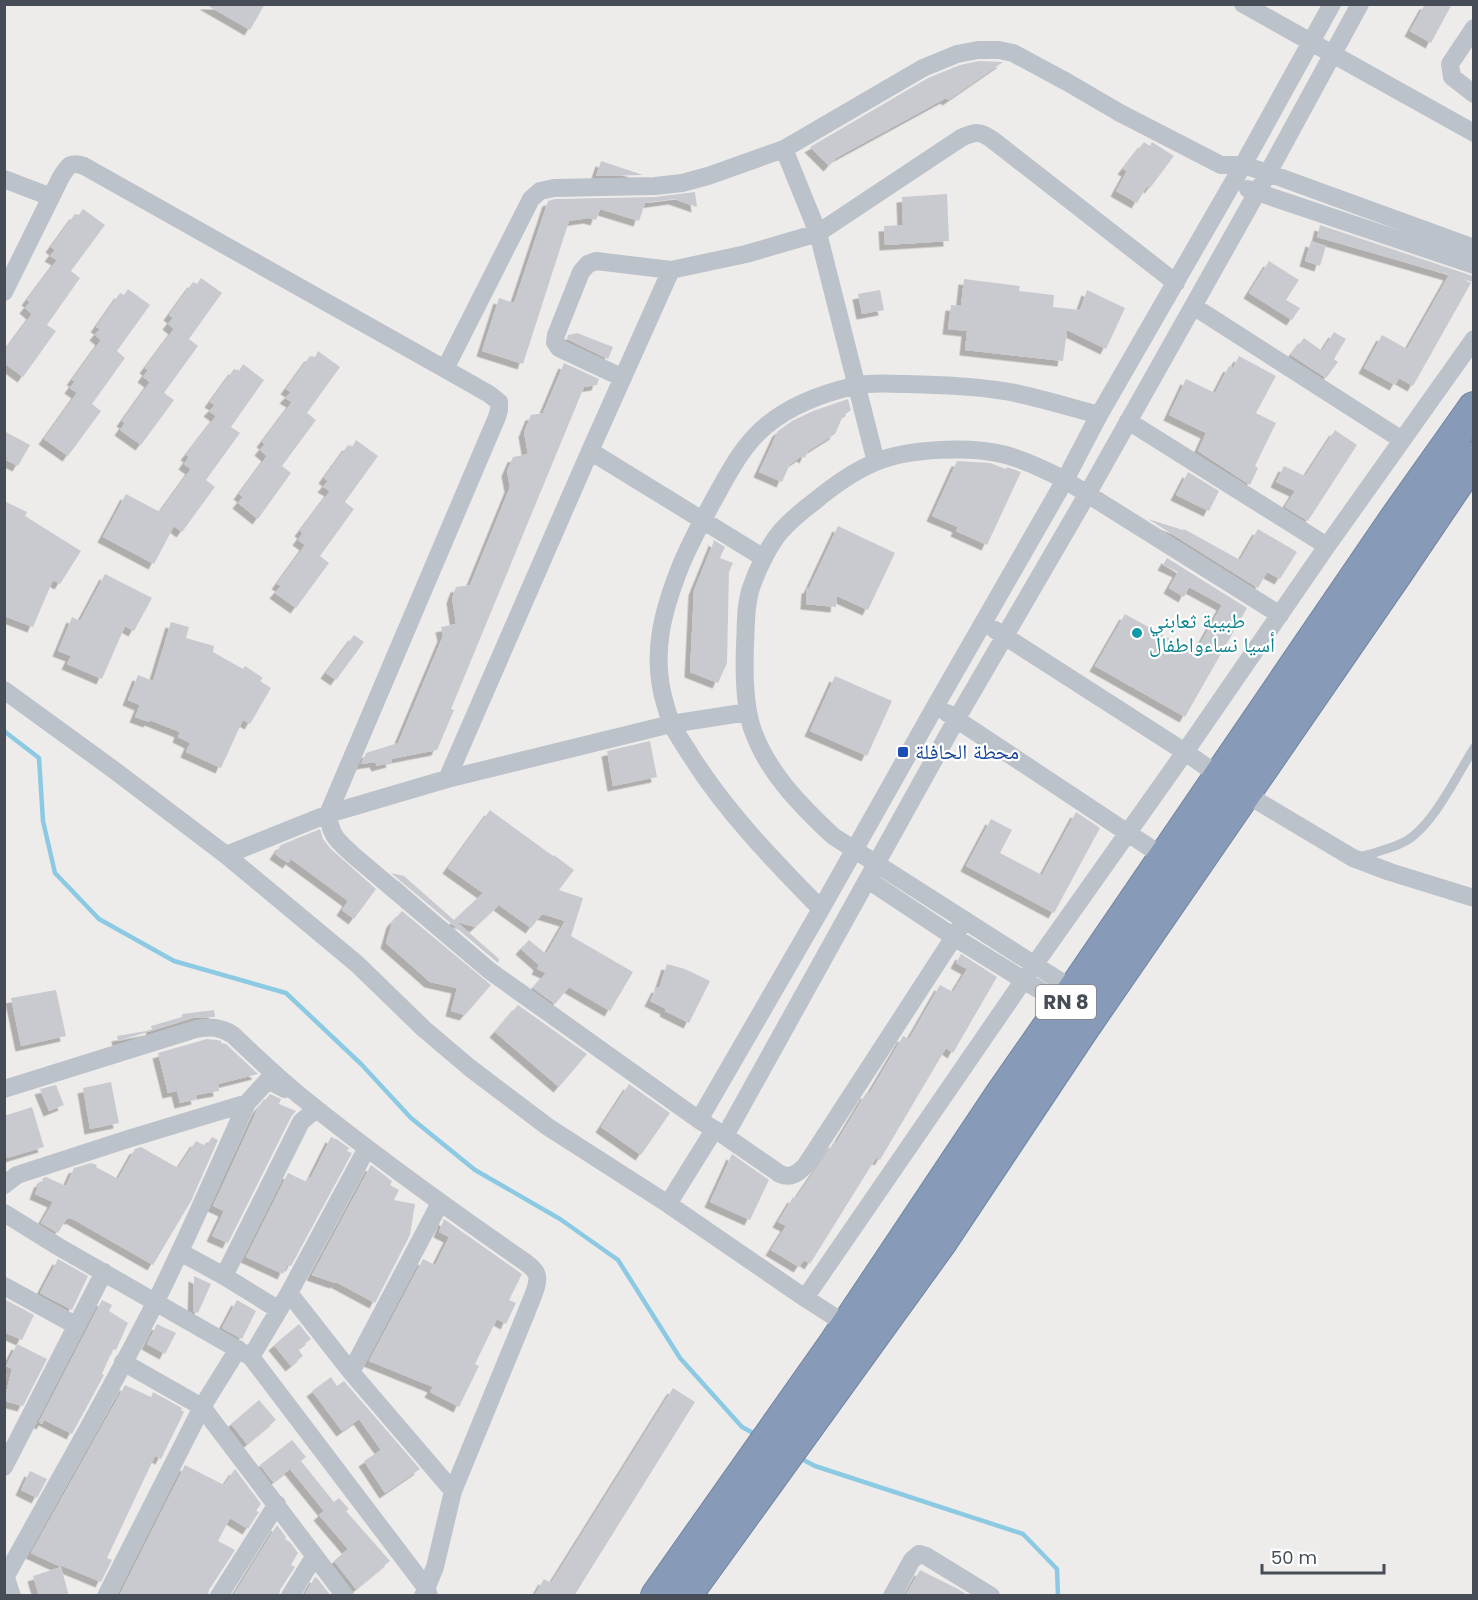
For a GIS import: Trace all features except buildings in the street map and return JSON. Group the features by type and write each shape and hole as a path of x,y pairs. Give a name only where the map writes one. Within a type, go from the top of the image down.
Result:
{"highway":[{"name":"RN 8","path":"685,1596 940,1243 1081,1031 1387,531 1473,408"},
{"name":"RN 8","path":"657,1596 847,1325 1164,857 1232,785 1396,572 1473,458"}],"street":[{"path":"1243,4 1473,134"},
{"path":"713,1128 821,909 1065,480 1099,415 1233,183 1332,4"},
{"path":"668,1203 868,880 956,720 1088,493 1268,173 1360,4"},
{"path":"1473,28 1450,64 1452,77 1473,94"},
{"path":"445,369 531,199 540,191 554,188 645,187 682,183 708,176 784,149 923,68 957,54 978,50 1013,53 1119,113 1221,165 1243,165 1268,173 1473,248"},
{"path":"623,378 557,346 555,342 581,272 588,264 596,261 671,270 746,254 818,233 971,134 984,134 994,141 1176,283"},
{"path":"784,149 818,233 876,462"},
{"path":"4,291 61,177 69,166 76,164 84,166 445,369 499,402 499,411 328,814 330,827 334,837 353,855 490,971 780,1174 785,1177 792,1176 799,1173 806,1165 965,920"},
{"path":"1221,165 1233,183 1473,265"},
{"path":"4,178 51,196"},
{"path":"447,779 671,270"},
{"path":"1193,306 1402,440"},
{"path":"805,1299 1023,981 1473,339"},
{"path":"821,909 742,826 705,778 671,724 662,694 658,669 659,646 662,621 669,596 688,548 732,467 748,444 765,426 785,411 823,395 856,385 932,385 978,388 1053,402 1099,415"},
{"path":"1128,421 1327,546"},
{"path":"1069,998 1035,965 833,836 787,790 764,755 752,728 748,712 746,618 751,588 764,558 779,533 801,511 829,489 876,462 898,455 972,450 1005,455 1037,466 1065,480 1280,615"},
{"path":"590,451 764,558"},
{"path":"984,622 1232,785 1353,858 1473,898"},
{"path":"4,690 226,855 357,964 424,1029 470,1068 548,1127 668,1203 805,1299 847,1325"},
{"path":"936,705 1164,857"},
{"path":"226,855 328,814 447,779 671,724 748,712"},
{"path":"868,880 1023,981 1069,998"},
{"path":"4,1089 196,1029 215,1027 233,1035 310,1104 440,1203 536,1272 537,1286 453,1491 435,1567 426,1593"},
{"path":"12,1596 5,1575 155,1301 180,1252 246,1103 268,1080 310,1104"},
{"path":"4,1185 17,1175 246,1103"},
{"path":"224,1276 310,1104"},
{"path":"106,1596 202,1407 279,1310 367,1148"},
{"path":"351,1372 440,1203"},
{"path":"4,1213 244,1353 426,1593"},
{"path":"180,1252 279,1310"},
{"path":"4,1467 104,1272"},
{"path":"4,1286 76,1326"},
{"path":"289,1293 351,1372 453,1491"},
{"path":"123,1362 202,1407 345,1596"},
{"path":"219,1596 277,1504"},
{"path":"892,1596 912,1560 919,1554 991,1596"},
{"path":"290,1596 314,1557"}],"lane":[{"path":"1353,858 1406,841 1430,820 1473,748"}],"waterway":[{"path":"4,731 39,758 43,821 55,873 99,919 174,961 286,993 361,1064 411,1118 475,1170 560,1219 618,1260 680,1358 742,1427 757,1435"},
{"path":"798,1457 815,1466 1023,1534 1057,1569 1058,1596"}],"place":[{"name":"طبيبة ثعابني أسيا نساءواطفال","path":"1137,633"},
{"name":"محطة الحافلة","path":"903,752"}]}
